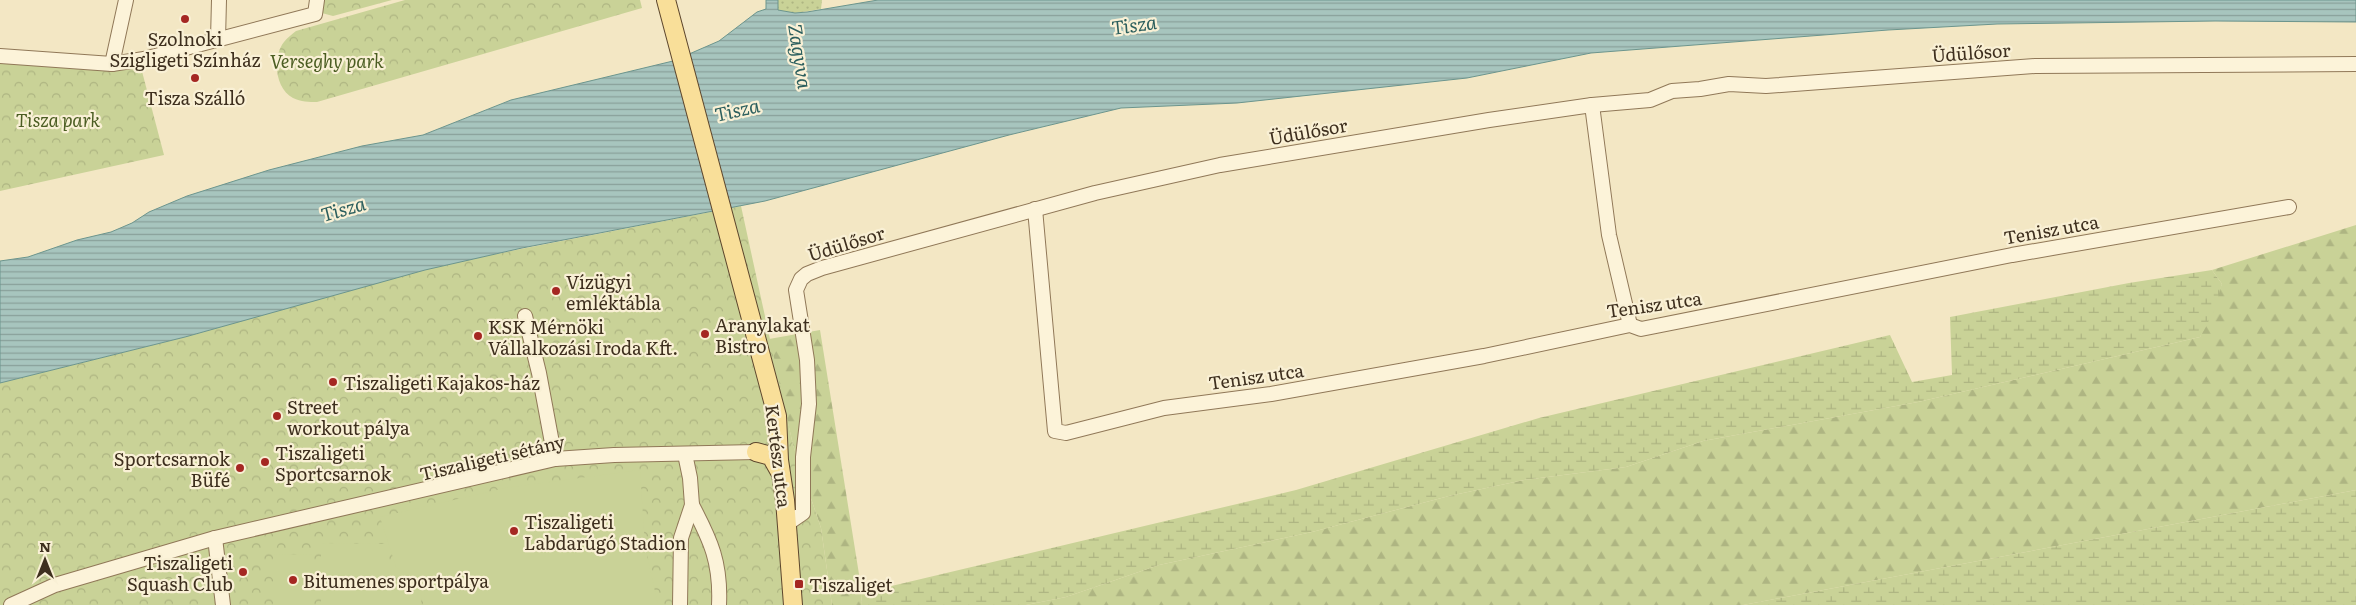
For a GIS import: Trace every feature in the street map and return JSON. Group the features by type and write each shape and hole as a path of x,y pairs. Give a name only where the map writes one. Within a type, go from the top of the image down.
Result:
{"main road":[{"name":"Kertész utca","path":"666,1 777,421 793,605"},
{"path":"756,452 770,439 777,421"},
{"path":"756,452 778,447"},
{"path":"756,452 771,456 783,481"}],"street":[{"path":"112,64 126,0"},
{"path":"218,39 219,0"},
{"path":"0,56 112,64 144,59 315,14 317,0"},
{"name":"Üdülősor","path":"787,524 803,513 803,457 809,404 807,360 796,297 798,284 801,280 807,274 822,268 1095,193 1220,165 1592,105 1650,100 1672,91 1729,84 1766,86 2035,66 2356,64"},
{"path":"1592,105 1609,235 1630,325"},
{"name":"Tenisz utca","path":"1034,209 1055,431 1066,434 1164,408 1272,394 1484,356 1630,325 1640,329 2012,255 2289,206"},
{"path":"524,316 539,373 555,459"},
{"name":"Tiszaligeti sétány","path":"12,605 55,585 215,538 555,459 584,456 756,452"},
{"path":"685,454 690,478 692,505 714,549 720,587 719,605"},
{"path":"680,605 681,538 692,505"},
{"path":"215,538 223,605"}],"green space":[{"path":"319,0 392,0 333,16 318,12"},
{"name":"Verseghy park","path":"405,0 640,0 642,8 317,102 293,98 282,88 277,72 278,56 284,42 296,31"},
{"path":"778,0 822,0 821,9 795,13 777,10"},
{"name":"Tisza park","path":"0,56 139,60 164,155 0,191"},
{"path":"741,206 793,445 821,528 832,605 0,605 0,383 185,337 353,288 460,261"},
{"path":"2356,225 2356,490 1743,605 1026,605 1066,597 1159,565 1312,532 1449,496 1524,480 1626,467 1703,441 1918,402 2200,337 2222,284 2212,270"},
{"path":"2212,270 2222,284 2213,313 2200,337 1918,402 1703,441 1626,467 1524,480 1449,496 1312,532 1159,565 1066,597 1026,605 861,605 862,593 1296,490 1539,418 1890,335 1912,382 1952,375 1950,317 2129,283"},
{"path":"820,330 862,593 861,605 832,605 821,528 793,445 769,339"},
{"name":"Tiszaligeti Labdarúgó Stadion","path":"640,470 645,546 658,605 424,605 425,586 396,567 380,517 505,488"},
{"path":"2356,490 2356,605 1743,605"},
{"path":"321,543 386,544 386,581 321,580"},
{"name":"Bitumenes sportpálya","path":"273,554 313,555 313,605 273,605"},
{"path":"321,585 422,587 421,605 321,605"}],"water":[{"path":"766,0 778,0 778,10 795,13 878,0 2356,0 2356,22 2215,21 1997,24 1888,30 1591,53 1467,78 1237,103 1121,108 1009,135 765,201 522,248 425,270 185,337 0,383 0,261 28,257 77,240 111,232 132,223 149,212 187,196 269,170 362,146 423,135 511,100 673,61 719,41 757,12 766,9"}],"place":[{"name":"Szolnoki Szigligeti Színház","path":"185,19"},
{"name":"Tisza Szálló","path":"195,78"},
{"name":"Vízügyi emléktábla","path":"556,291"},
{"name":"Aranylakat Bistro","path":"705,334"},
{"name":"KSK Mérnöki Vállalkozási Iroda Kft.","path":"478,336"},
{"name":"Tiszaligeti Kajakos-ház","path":"333,382"},
{"name":"Street workout pálya","path":"277,416"},
{"name":"Tiszaligeti Sportcsarnok","path":"265,462"},
{"name":"Sportcsarnok Büfé","path":"240,468"},
{"name":"Tiszaligeti Labdarúgó Stadion","path":"514,531"},
{"name":"Tiszaligeti Squash Club","path":"243,572"},
{"name":"Bitumenes sportpálya","path":"293,580"},
{"name":"Tiszaliget","path":"799,584"}],"water label":[{"name":"Tisza","path":"1134,24"},
{"name":"Zagyva","path":"801,56"},
{"name":"Tisza","path":"737,109"},
{"name":"Tisza","path":"343,208"}]}
